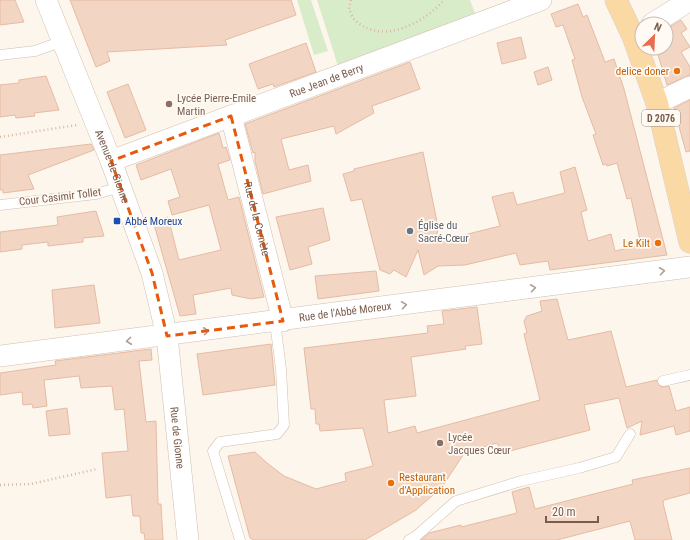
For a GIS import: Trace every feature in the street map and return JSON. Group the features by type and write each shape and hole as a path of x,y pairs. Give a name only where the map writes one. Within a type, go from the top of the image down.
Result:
{"main road":[{"name":"D 2076","path":"616,0 634,27"},
{"name":"D 2076","path":"644,56 690,242"}],"street":[{"name":"Avenue de Gionne","path":"46,0 111,161 152,273 167,336"},
{"name":"Rue Jean de Berry","path":"111,161 541,0"},
{"path":"665,16 690,0"},
{"path":"657,104 690,87"},
{"name":"Rue de la Comète","path":"231,116 279,321"},
{"name":"Rue de l'Abbé Moreux","path":"0,356 167,336 690,267"},
{"name":"Rue de Gionne","path":"167,336 188,540"}],"lane":[{"path":"0,55 35,50 63,41"},
{"name":"Cour Casimir Tollet","path":"0,205 96,194 120,187"},
{"path":"240,540 213,451 220,442 278,434 284,425 279,321"},
{"path":"663,381 690,375"},
{"path":"409,540 456,501 521,481 579,468 616,457 630,434"}],"path":[{"path":"351,0 349,9 356,22 371,29 389,32 406,28 424,18 444,0"},
{"path":"0,136 95,122"},
{"path":"0,485 31,484 97,469"}],"highlighted area":[{"path":"231,116 283,321 167,336 152,273 111,161"}],"green space":[{"path":"297,0 311,0 328,51 314,55"},
{"path":"317,0 470,0 475,13 338,66"}],"building":[{"path":"0,0 15,0 24,22 0,25"},
{"path":"70,0 291,0 296,15 225,40 227,45 107,52 110,61 96,67"},
{"path":"578,4 583,17 587,15 605,62 614,59 624,89 667,255 550,270 548,261 520,265 516,253 465,265 438,266 424,275 418,250 406,277 394,270 390,274 380,270 362,199 351,201 343,174 354,171 354,169 423,152 438,227 436,242 500,226 492,197 513,192 517,205 565,193 560,172 575,167 587,210 581,212 588,241 611,234 615,251 641,245 631,198 627,199 617,163 607,166 606,164 603,165 593,135 596,134 582,97 572,60 575,59 563,25 556,27 551,14"},
{"path":"681,20 687,29 681,33 690,47 681,52 690,67 690,75 667,85 658,56 674,56 674,24"},
{"path":"521,37 526,58 502,64 497,43"},
{"path":"306,43 316,72 274,87 273,84 258,89 249,64"},
{"path":"410,62 420,89 372,106 374,113 336,134 334,126 281,139 289,170 308,165 311,181 263,194 255,161 255,152 253,153 245,124"},
{"path":"548,67 552,80 538,85 534,72"},
{"path":"46,76 59,110 34,113 35,116 16,118 15,115 0,117 0,85 19,83 19,80"},
{"path":"128,84 146,130 125,138 107,92"},
{"path":"690,100 690,151 686,152 674,108"},
{"path":"219,133 223,148 226,147 230,160 218,164 228,200 239,197 264,297 251,299 232,295 231,288 193,295 196,314 180,316 153,221 168,217 179,260 221,250 209,205 172,215 168,201 180,197 171,169 141,180 136,165"},
{"path":"91,144 94,150 28,175 34,189 3,193 3,190 0,190 0,155"},
{"path":"323,208 330,240 308,247 312,264 290,270 276,217"},
{"path":"96,211 104,236 83,238 83,242 48,246 48,242 22,245 22,249 0,252 0,232 58,225 57,217"},
{"path":"376,271 379,291 318,299 315,276"},
{"path":"94,285 100,323 55,328 52,290"},
{"path":"557,299 568,340 611,331 626,387 657,380 661,387 669,386 676,411 690,407 690,431 676,435 674,426 640,435 642,421 627,428 619,398 584,405 590,430 502,453 497,443 465,452 442,487 416,510 365,540 254,540 250,538 228,456 255,452 284,476 316,489 346,481 345,473 373,466 363,428 320,431 319,424 316,424 315,409 311,409 304,348 428,333 427,326 444,324 442,311 477,307 482,344 465,346 466,349 411,357 416,396 384,400 388,433 415,426 417,433 540,400 524,334 527,333 524,321 527,316 542,311 540,301"},
{"path":"271,344 275,385 203,395 197,354"},
{"path":"151,349 152,360 139,361 146,422 156,421 158,504 161,504 163,540 145,540 144,533 141,533 140,516 133,516 131,495 106,498 102,453 128,451 124,409 115,410 112,386 81,388 79,376 44,380 47,406 33,408 32,404 23,405 22,392 0,395 0,373 56,365 55,361"},
{"path":"67,408 70,434 49,436 46,411"},
{"path":"690,468 690,493 664,500 663,503 672,540 635,540 630,521 557,540 421,540 429,533 461,525 461,527 517,513 512,492 529,487 535,509 633,484 632,480"}],"place":[{"name":"delice doner","path":"677,71"},
{"name":"Lycée Pierre-Emile Martin","path":"169,104"},
{"name":"Abbé Moreux","path":"117,221"},
{"name":"Église du Sacré-Cœur","path":"410,231"},
{"name":"Le Kilt","path":"658,243"},
{"name":"Lycée Jacques Cœur","path":"440,443"},
{"name":"Restaurant d'Application","path":"391,483"}]}
